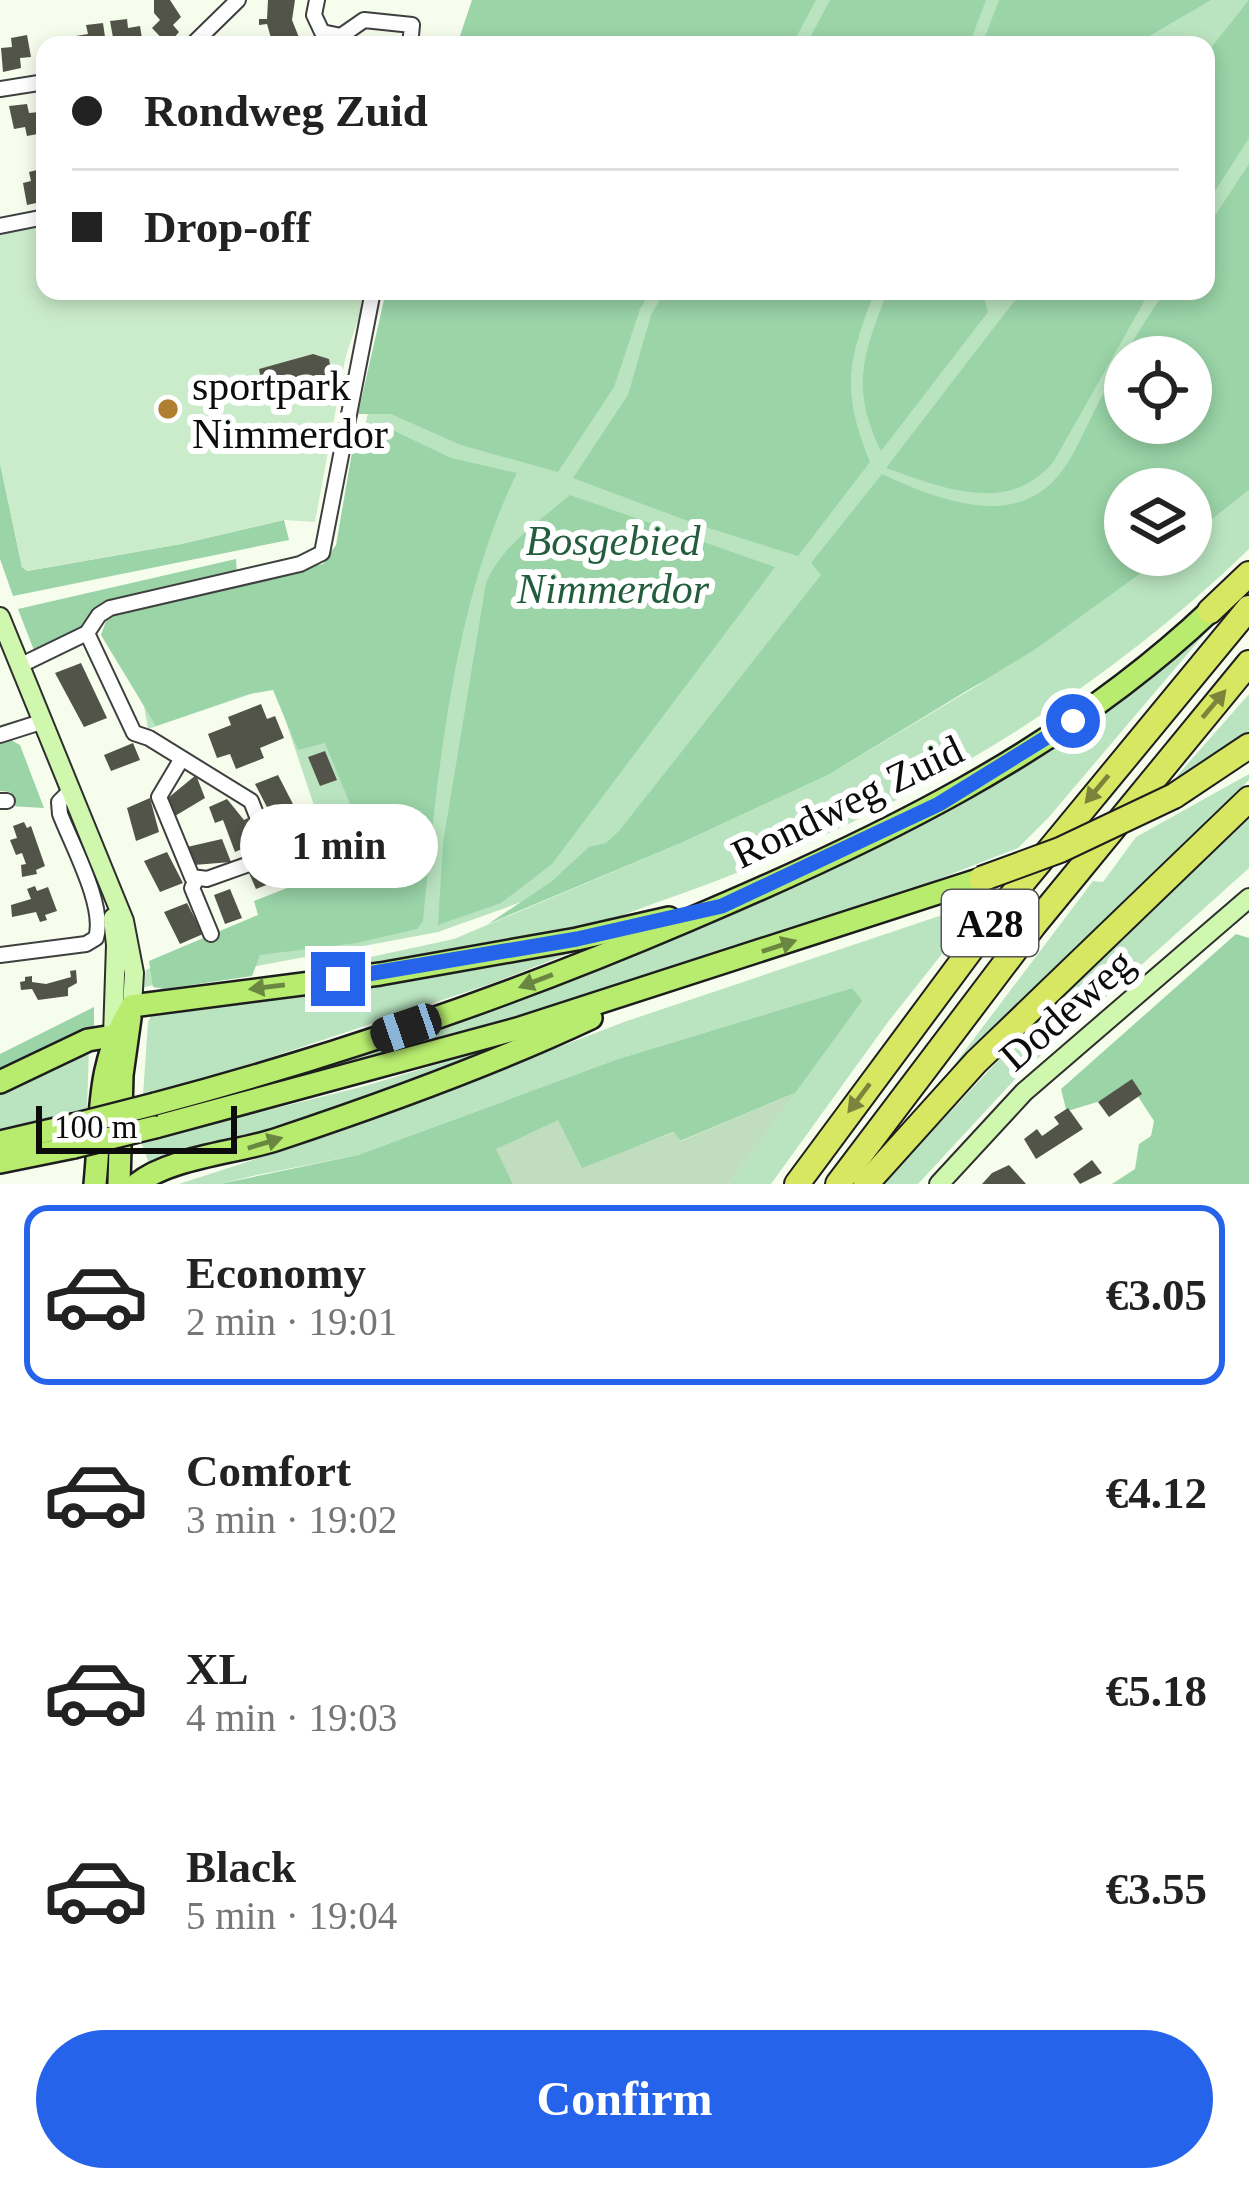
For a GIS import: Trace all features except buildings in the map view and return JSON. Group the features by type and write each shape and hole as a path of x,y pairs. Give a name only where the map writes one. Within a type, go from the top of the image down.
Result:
{"highway":[{"path":"1210,610 1249,574"},
{"name":"A28","path":"796,1184 1004,904 1249,608"},
{"name":"A28","path":"838,1184 1034,925 1249,663"},
{"name":"A28","path":"981,879 1100,833 1174,796 1249,746"},
{"name":"A28","path":"1174,796 1204,788 1249,758"},
{"name":"A28","path":"866,1184 976,1062 1249,799"}],"main road":[{"name":"Rondweg Zuid","path":"155,1116 448,1014 722,906 850,849 978,781 1092,706 1210,610"},
{"name":"Rondweg Zuid","path":"0,1162 73,1136 376,1069 668,983 981,879"},
{"path":"95,1184 104,1062 132,1006 479,957 722,906"},
{"path":"137,1184 167,1168 275,1141 376,1105 570,1028 668,983"},
{"path":"119,1184 123,1068 132,1006"},
{"path":"113,1036 123,1068"},
{"path":"0,1082 88,1040 113,1036"},
{"name":"Rondweg Zuid","path":"0,1142 73,1136"},
{"path":"105,1184 118,1147"}],"street":[{"path":"202,36 238,0"},
{"path":"317,0 314,15 322,32 341,36 364,20 412,26 411,36"},
{"path":"0,89 36,83"},
{"path":"0,226 36,219"},
{"path":"26,663 87,633 110,608 300,564 322,553 372,300"},
{"path":"0,616 26,663 41,722 112,896 134,973 132,1006"},
{"path":"87,633 134,733 250,801 268,854"},
{"path":"0,735 41,722"},
{"path":"181,760 159,797 187,871 196,880"},
{"path":"0,955 86,944 96,938 97,908 60,814 59,802 71,790"},
{"path":"211,934 192,888 196,880 256,864 268,854 279,855 320,839"},
{"name":"Dodeweg","path":"939,1184 1024,1092 1249,898"},
{"path":"113,1036 119,922"}],"green space":[{"path":"472,0 816,0 797,36 460,36"},
{"name":"Bosgebied Nimmerdor","path":"485,0 1249,0 1249,473 1212,483 1212,468 1104,468 1104,576 1212,576 1212,519 1249,490 1249,549 1118,661 1047,711 974,757 821,837 597,924 482,949 324,967 454,939 681,843 828,775 985,681 594,876 438,932 144,987 146,970 339,880 274,686 148,729 144,706 320,615 395,300 1215,300 1215,36 475,36"},
{"path":"830,0 986,0 972,36 811,36"},
{"path":"999,0 1211,0 1149,36 985,36"},
{"path":"1249,0 1249,138 1215,191 1215,43"},
{"path":"1249,164 1249,490 1212,519 1212,468 1104,468 1104,576 1137,576 1034,650 828,775 488,924 551,882 589,847 606,843 619,831 821,575 811,563 882,474 952,501 1000,506 1044,490 1067,463 1104,393 1104,444 1212,444 1212,336 1137,336 1159,300 1215,300 1215,215"},
{"name":"sportpark Nimmerdor","path":"36,225 36,300 365,300 346,355 315,522 284,520 181,544 27,571 22,567 0,463 0,233"},
{"path":"384,300 646,300 614,387 558,472 461,445 391,414 358,414"},
{"path":"660,300 872,300 851,376 855,415 870,462 798,556 573,478 628,395"},
{"path":"885,300 985,300 988,312 881,451 863,389 872,333"},
{"path":"1015,300 1145,300 1125,336 1104,336 1104,372 1054,461 1036,478 996,493 930,483 886,468"},
{"path":"386,427 451,458 517,473 477,577 451,691 423,921 417,929 356,943 260,955 252,976 153,987 149,961 258,915 254,901 333,870 321,817 350,804 325,743 298,750 273,690 156,726 101,635 106,621 116,614 323,564 336,545 355,435"},
{"path":"0,463 22,567 27,571 284,520 289,540 13,596 0,559"},
{"path":"570,495 775,567 552,864 501,903 438,925 443,843 486,583 512,545"},
{"path":"236,559 237,573 111,602 82,631 35,653 18,609"},
{"path":"1218,618 1018,848 913,889 589,996 264,1085 445,1027 577,976 960,802 1078,730"},
{"path":"1249,694 1249,734 1199,769 1176,777"},
{"path":"9,739 20,745 44,808 10,806 11,792 0,791 0,742"},
{"path":"1249,774 1249,780 914,1118 1093,881 1103,882 1136,837"},
{"path":"1249,819 1249,868 1018,1076 918,1184 883,1184 1051,1004"},
{"path":"984,901 888,1022 771,1184 728,1184 861,1001 852,988 618,1059 358,1155 220,1184 179,1184 342,1131 624,1022"},
{"path":"1236,934 1249,938 1249,1184 1112,1184 1135,1169 1139,1144 1151,1136 1154,1121 1130,1084 1107,1099 1071,1110 1066,1109 1061,1089"},
{"path":"588,946 493,983 143,1096 152,1014"},
{"path":"852,988 862,1001 795,1093 680,1141 673,1132 582,1169 497,1149 513,1184 220,1184 358,1155 618,1059"},
{"path":"94,1007 94,1028 0,1074 0,1054"},
{"path":"523,1039 377,1099 150,1166 141,1142 365,1086"},
{"path":"89,1048 87,1109 0,1134 0,1088"},
{"path":"795,1093 728,1184 513,1184 496,1149 558,1120 582,1168 674,1132 681,1141"}],"place":[{"name":"sportpark Nimmerdor","path":"168,409"}],"route":[{"path":"338,979 577,939 722,906 939,804 1073,721"}]}
